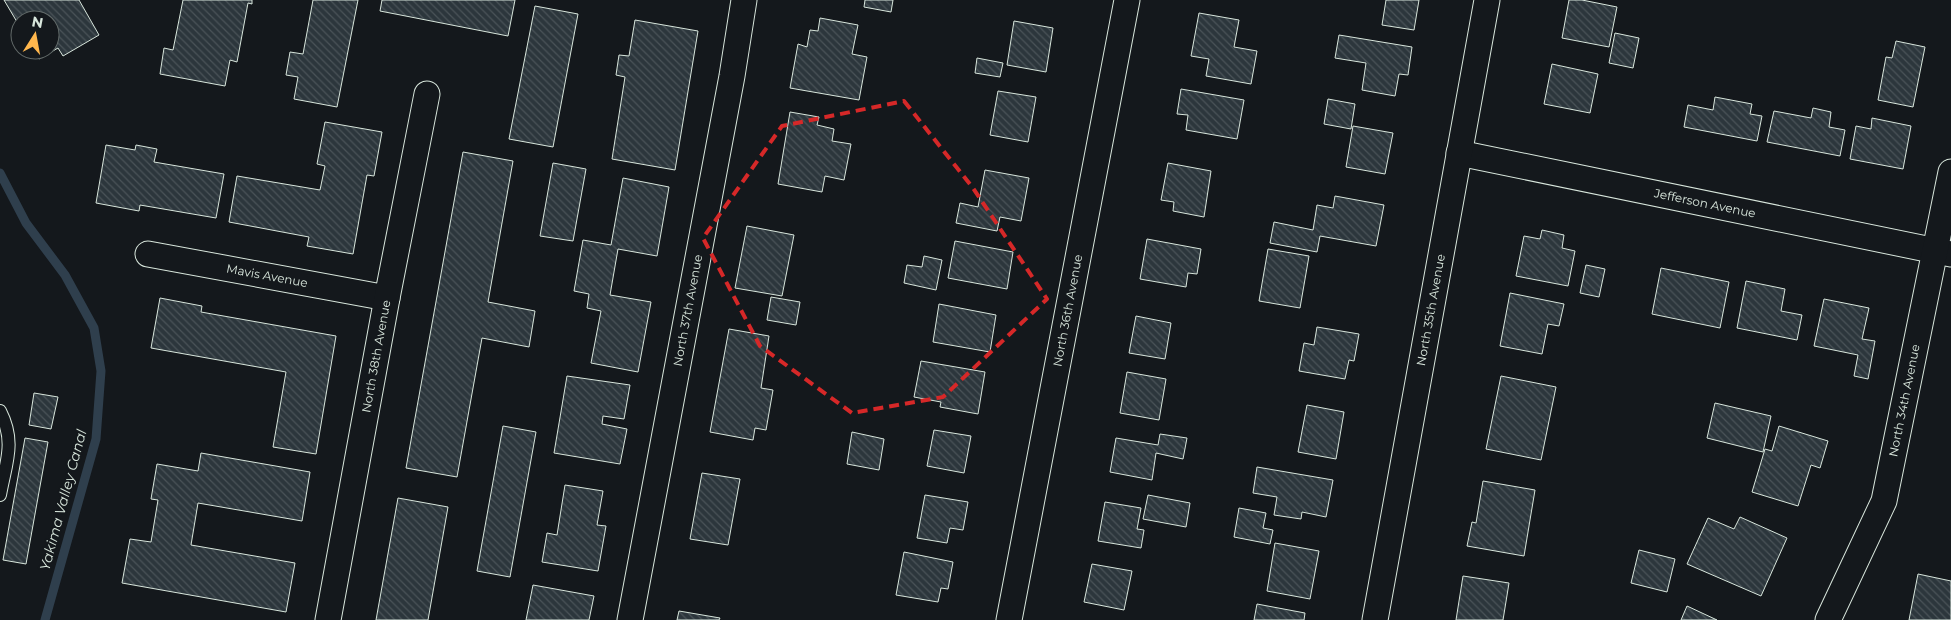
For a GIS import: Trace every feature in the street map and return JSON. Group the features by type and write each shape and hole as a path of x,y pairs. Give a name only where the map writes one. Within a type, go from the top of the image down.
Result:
{"street":[{"name":"North 37th Avenue","path":"630,620 732,76 744,0"},
{"name":"North 36th Avenue","path":"1009,620 1127,0"},
{"name":"North 35th Avenue","path":"1375,620 1487,0"},
{"name":"North 38th Avenue","path":"328,620 387,298 427,94"},
{"name":"Jefferson Avenue","path":"1459,153 1943,252"},
{"name":"North 34th Avenue","path":"1828,620 1884,501 1943,252 1951,172"},
{"name":"Mavis Avenue","path":"148,254 387,298"}],"lane":[{"path":"0,411 8,428 10,442 0,495"}],"highlighted area":[{"path":"904,101 973,188 1047,299 943,397 852,413 760,346 703,238 782,126"}],"building":[{"path":"4,0 79,0 99,35 63,56 60,51 60,10 10,10"},
{"path":"183,0 252,0 252,4 248,3 237,62 230,60 225,86 160,74 164,48 173,50"},
{"path":"313,0 358,0 337,107 294,99 298,77 286,75 290,52 303,54"},
{"path":"382,0 515,0 508,36 380,11"},
{"path":"865,0 893,0 891,12 864,7"},
{"path":"1386,0 1419,0 1414,30 1382,25"},
{"path":"1569,0 1582,0 1617,7 1609,47 1562,38"},
{"path":"535,6 578,14 553,147 509,139"},
{"path":"1199,13 1239,20 1234,47 1257,51 1251,84 1206,76 1209,59 1191,56"},
{"path":"820,18 858,25 852,54 867,57 859,100 790,88 798,44 807,47 810,30 818,31"},
{"path":"635,20 698,31 675,170 612,159 625,77 616,75 619,55 629,56"},
{"path":"1014,21 1053,28 1046,72 1007,65"},
{"path":"1615,33 1639,38 1633,68 1609,63"},
{"path":"1339,35 1412,47 1408,75 1399,74 1395,96 1362,90 1366,63 1335,58"},
{"path":"1896,41 1925,47 1913,107 1878,100 1886,57 1892,58"},
{"path":"977,58 1003,63 1000,77 975,73"},
{"path":"1552,64 1598,74 1590,113 1544,104"},
{"path":"1181,89 1244,100 1237,139 1186,130 1188,115 1177,114"},
{"path":"998,91 1036,97 1028,142 990,135"},
{"path":"1715,97 1752,104 1750,114 1762,116 1757,141 1684,127 1688,105 1713,110"},
{"path":"1328,99 1355,104 1351,129 1324,124"},
{"path":"1813,108 1831,112 1829,127 1845,130 1840,156 1767,142 1774,111 1811,118"},
{"path":"790,112 819,117 817,125 834,129 832,141 851,144 844,180 825,176 822,192 778,184"},
{"path":"1872,118 1911,126 1903,169 1850,159 1856,126 1871,129"},
{"path":"325,122 382,132 374,176 367,175 353,254 307,246 309,237 229,222 237,176 320,190 325,166 317,164"},
{"path":"1353,126 1393,133 1385,174 1346,167"},
{"path":"106,145 135,150 136,145 157,149 154,162 224,174 216,218 140,205 139,211 96,203"},
{"path":"463,152 513,161 488,302 535,311 529,347 482,338 457,477 406,468"},
{"path":"553,163 586,169 573,241 540,236"},
{"path":"1168,163 1211,171 1204,217 1173,211 1174,202 1161,200"},
{"path":"985,170 1029,178 1021,221 1000,217 997,231 956,223 960,203 978,207"},
{"path":"623,178 669,187 657,256 618,249 610,295 651,302 638,372 591,363 601,311 587,308 589,294 574,291 583,240 611,245"},
{"path":"1335,196 1384,205 1376,246 1320,236 1317,252 1270,243 1274,222 1313,230 1317,205 1333,208"},
{"path":"747,226 794,235 782,296 735,288"},
{"path":"1542,230 1564,235 1562,248 1575,251 1568,286 1516,276 1524,236 1540,239"},
{"path":"1147,239 1201,249 1197,274 1188,273 1186,287 1140,279"},
{"path":"955,241 1013,252 1007,289 948,278"},
{"path":"1268,249 1309,256 1300,308 1259,301"},
{"path":"924,256 942,260 936,290 904,283 907,265 922,267"},
{"path":"1586,265 1605,269 1599,297 1580,293"},
{"path":"1661,268 1729,282 1720,328 1652,314"},
{"path":"1746,281 1785,289 1781,311 1802,315 1797,340 1737,328"},
{"path":"1510,293 1564,304 1559,326 1548,324 1542,354 1500,346"},
{"path":"771,297 800,302 796,325 767,320"},
{"path":"160,298 202,306 201,312 336,336 316,454 273,447 286,372 151,348"},
{"path":"1824,299 1869,308 1862,339 1875,341 1868,379 1854,376 1858,355 1814,346"},
{"path":"939,304 996,315 990,352 933,342"},
{"path":"1136,316 1171,323 1165,359 1129,353"},
{"path":"1317,327 1359,334 1354,361 1349,360 1345,379 1299,371 1304,343 1314,345"},
{"path":"729,329 769,336 761,388 773,390 766,430 755,428 753,440 710,432"},
{"path":"921,361 985,372 978,414 940,407 941,402 914,397"},
{"path":"1127,372 1166,379 1159,420 1120,413"},
{"path":"567,376 630,385 624,419 603,416 602,424 627,429 620,464 554,453"},
{"path":"1501,376 1556,387 1541,460 1486,449"},
{"path":"34,393 58,397 51,429 29,425"},
{"path":"1715,403 1771,416 1763,452 1707,438"},
{"path":"1307,405 1344,412 1336,459 1298,452"},
{"path":"503,426 536,432 510,577 477,571"},
{"path":"1779,426 1828,441 1820,468 1811,465 1798,506 1752,492 1765,449 1772,451"},
{"path":"934,430 971,436 964,473 927,466"},
{"path":"852,432 884,439 879,470 847,464"},
{"path":"1160,434 1187,438 1183,459 1156,453 1152,480 1110,472 1116,438 1158,445"},
{"path":"25,438 48,442 26,564 3,560"},
{"path":"201,453 310,472 302,521 198,503 191,545 295,563 286,612 122,583 130,539 151,542 158,500 151,499 157,464 198,471"},
{"path":"1257,467 1333,480 1326,517 1302,512 1301,519 1274,515 1277,497 1253,493"},
{"path":"702,473 740,479 728,545 690,539"},
{"path":"1483,481 1535,490 1524,556 1467,546 1472,522 1476,523"},
{"path":"565,485 603,491 597,525 606,526 598,571 542,562 547,533 557,535"},
{"path":"925,495 968,502 963,530 950,528 947,543 917,538"},
{"path":"1148,495 1190,503 1186,527 1143,519"},
{"path":"398,498 448,507 428,620 376,620"},
{"path":"1105,502 1141,508 1137,529 1144,530 1141,548 1098,541"},
{"path":"1239,508 1266,513 1263,528 1273,530 1270,544 1234,537"},
{"path":"1740,517 1787,538 1761,596 1687,564 1708,518 1734,529"},
{"path":"1275,543 1319,551 1310,599 1267,591"},
{"path":"1639,550 1675,559 1667,592 1631,583"},
{"path":"904,552 953,562 948,589 941,588 938,602 896,595"},
{"path":"1092,564 1132,571 1124,610 1084,602"},
{"path":"1918,574 1951,581 1951,620 1909,620"},
{"path":"1463,576 1509,583 1503,620 1456,620"},
{"path":"533,585 594,596 589,620 526,620"},
{"path":"1257,604 1305,613 1304,620 1254,620"},
{"path":"1687,606 1717,620 1681,620"},
{"path":"679,611 720,618 719,620 677,620"}],"waterway":[{"name":"Yakima Valley Canal","path":"0,173 26,223 65,275 94,328 101,371 96,439 45,620"}]}
